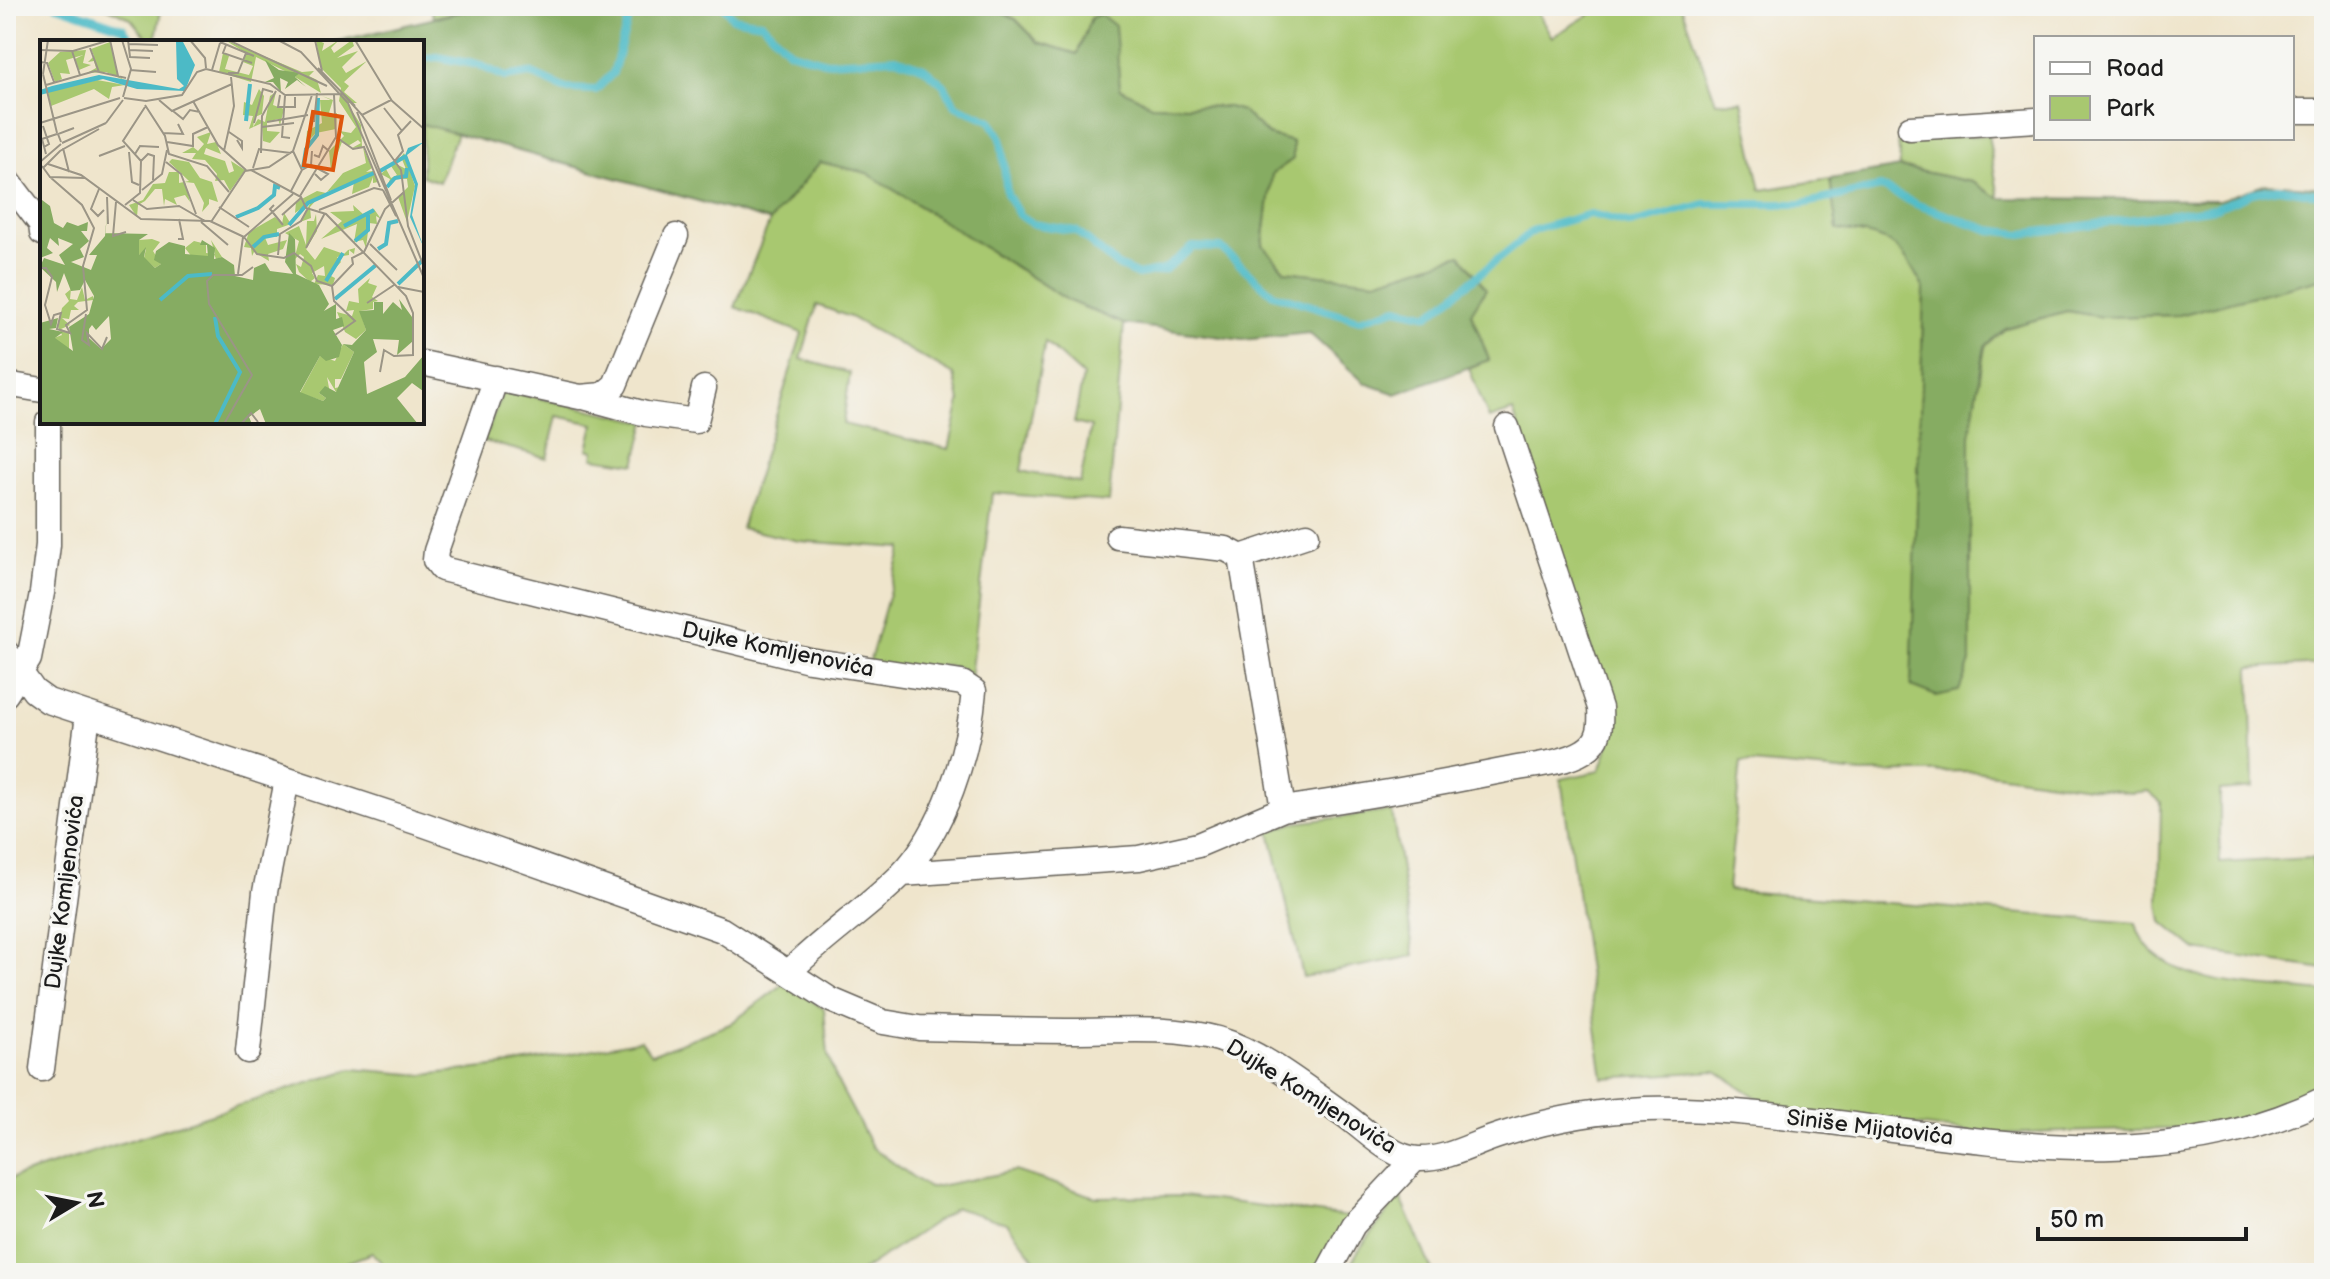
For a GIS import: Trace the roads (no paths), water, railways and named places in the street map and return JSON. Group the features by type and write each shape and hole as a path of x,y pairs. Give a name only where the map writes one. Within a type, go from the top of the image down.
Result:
{"street":[{"path":"2294,111 2324,111"},
{"path":"1910,128 2034,120"},
{"path":"6,178 33,212 40,228"},
{"path":"587,398 603,395 615,385 676,236"},
{"path":"424,363 587,398 646,414 696,421 704,388"},
{"name":"Dujke Komljenovića","path":"496,378 436,551 435,560 442,569 779,653 850,668 962,683 974,691 960,767 948,801 902,874 823,938 790,971"},
{"path":"6,384 40,390"},
{"path":"6,694 14,661 29,659 46,569 48,424"},
{"path":"902,874 1139,858 1198,845 1283,809 1398,792 1583,752 1594,743 1600,732 1600,708 1507,427"},
{"path":"1241,557 1307,535"},
{"path":"1118,537 1235,551 1241,557 1283,809"},
{"name":"Dujke Komljenovića","path":"14,661 34,691 48,701 722,930 831,1000 883,1022 919,1028 1155,1031 1221,1040 1318,1098 1383,1144 1415,1159"},
{"name":"Dujke Komljenovića","path":"42,1069 88,715"},
{"path":"248,1051 265,892 287,780"},
{"name":"Siniše Mijatovića","path":"1415,1159 1459,1152 1498,1136 1571,1116 1643,1109 1783,1117 1995,1142 2105,1145 2194,1140 2246,1130 2294,1114 2324,1099"},
{"path":"1327,1273 1353,1225 1415,1159"}],"waterway":[{"path":"57,6 123,28 132,40"},
{"path":"424,59 437,57 479,65 505,77 530,73 566,89 596,90 613,73 632,6"},
{"path":"723,6 733,18 762,23 789,51 827,62 896,58 924,68 944,85 956,106 990,120 1001,138 1007,194 1019,215 1033,224 1076,231 1118,266 1138,275 1164,270 1193,247 1221,248 1273,294 1359,320 1397,308 1429,315 1534,230 1590,214 1631,224 1704,204 1802,204 1881,187 1918,205 1990,230 2022,234 2216,208 2252,193 2278,188 2324,195"}]}
